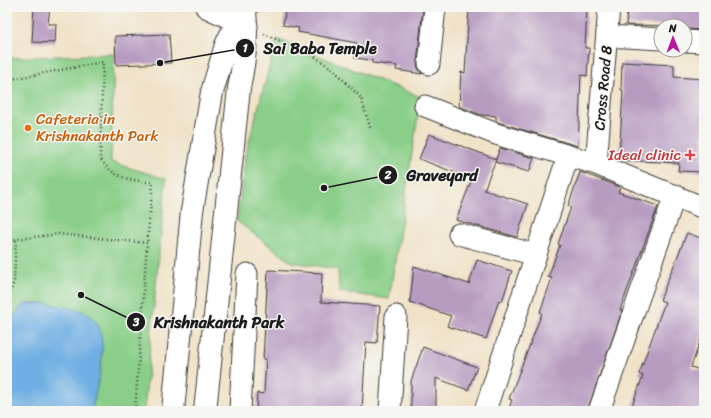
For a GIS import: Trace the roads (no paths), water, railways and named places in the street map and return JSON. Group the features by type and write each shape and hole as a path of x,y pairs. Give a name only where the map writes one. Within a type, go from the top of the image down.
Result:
{"main road":[{"path":"173,411 192,212 212,92 226,45 244,17"},
{"path":"205,411 238,96 245,56 244,17"}],"street":[{"path":"206,7 244,17"},
{"path":"429,64 435,7"},
{"name":"Cross Road 8","path":"596,164 609,7"},
{"path":"607,36 653,39"},
{"path":"693,41 704,42"},
{"path":"425,106 496,134 596,164 704,208"},
{"path":"485,411 568,156"},
{"path":"599,411 675,195"},
{"path":"459,234 536,255"},
{"path":"240,411 248,274"},
{"path":"390,411 396,316"}],"water":[{"path":"44,303 71,308 86,313 95,320 100,331 102,358 92,411 7,411 7,323 24,304"}],"place":[{"name":"Sai Baba Temple","path":"160,63"},
{"name":"Cafeteria in Krishnakanth Park","path":"28,128"},
{"name":"Ideal clinic","path":"690,155"},
{"name":"Graveyard","path":"324,188"},
{"name":"Krishnakanth Park","path":"81,295"}]}
